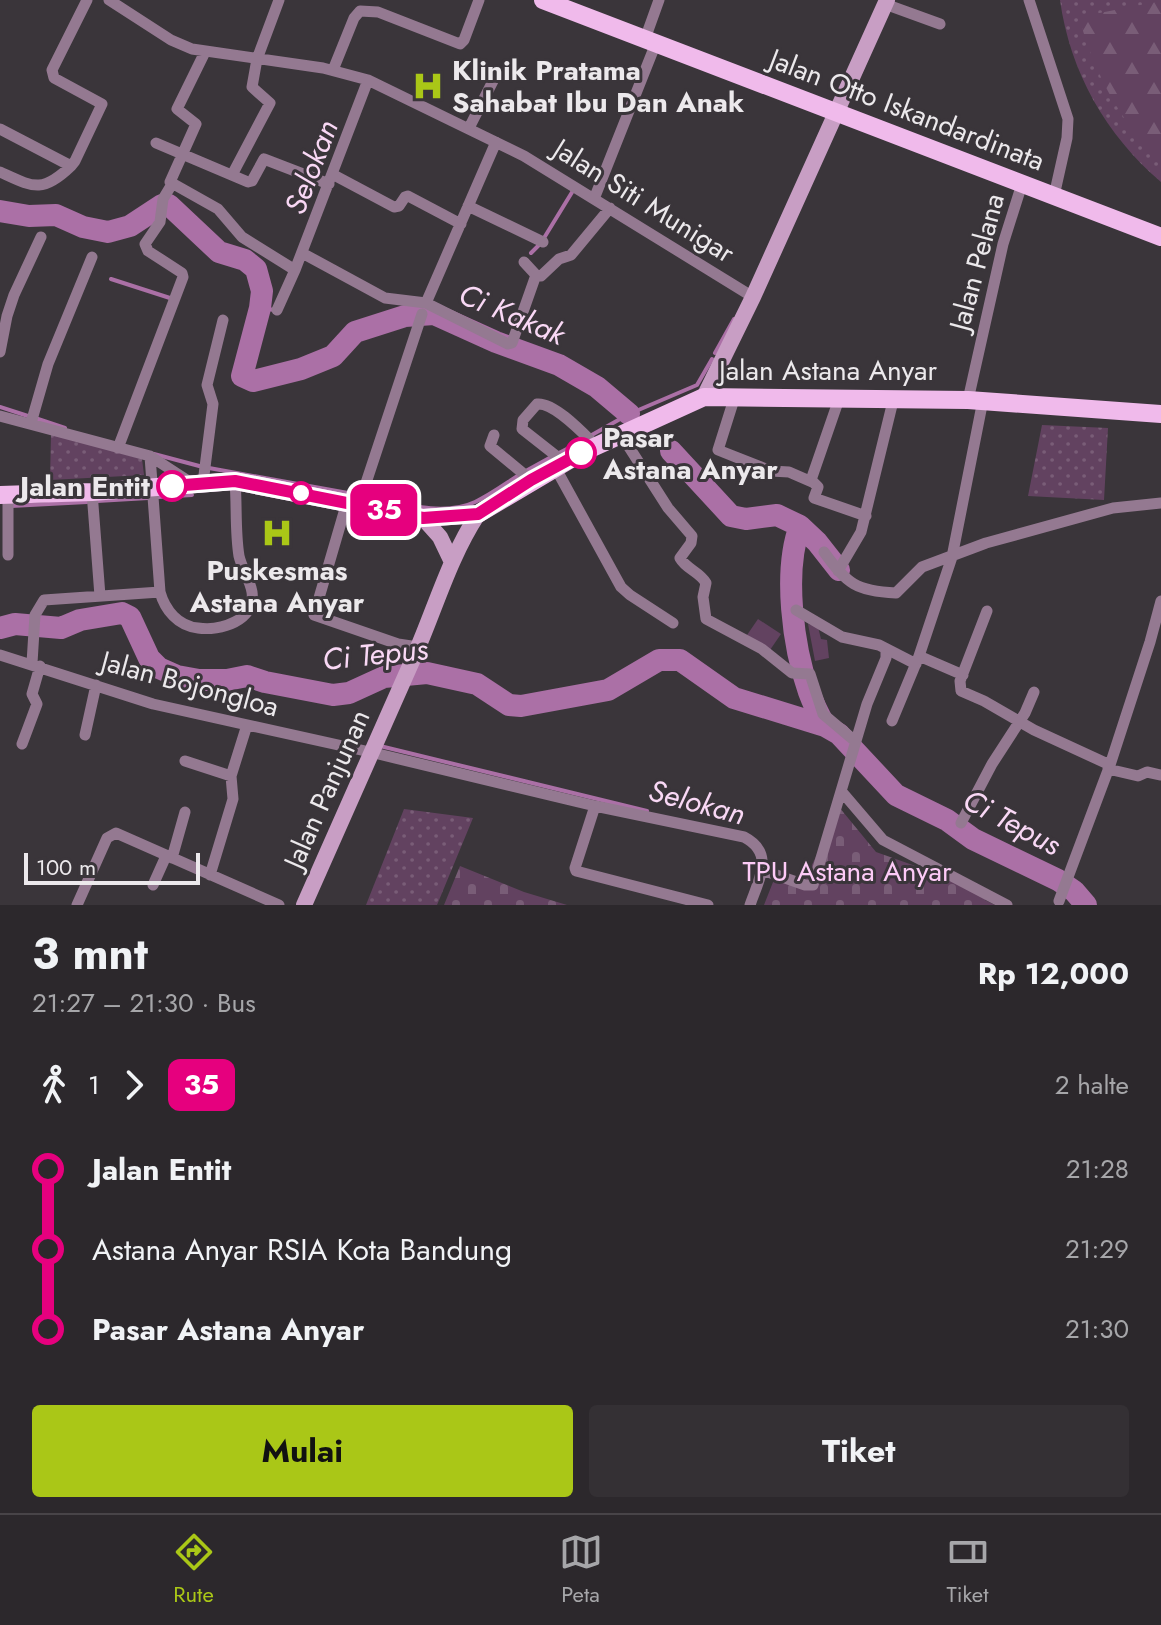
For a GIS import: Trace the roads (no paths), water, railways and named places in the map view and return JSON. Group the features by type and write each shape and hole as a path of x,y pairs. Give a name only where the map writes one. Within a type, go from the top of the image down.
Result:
{"main road":[{"name":"Jalan Otto Iskandardinata","path":"543,0 1161,237"},
{"path":"704,397 753,297 886,2"},
{"name":"Jalan Astana Anyar","path":"6,497 235,481 423,518 478,514 595,445 704,397 975,400 1161,414"},
{"name":"Jalan Panjunan","path":"304,905 416,652 451,560 478,514"},
{"path":"423,518 440,537 451,560"}],"street":[{"path":"0,172 41,187 49,185 81,152 102,104 54,78 52,70 87,0"},
{"name":"Jalan Siti Munigar","path":"109,0 171,40 203,51 333,70 368,80 469,128 595,197 753,297"},
{"path":"232,175 270,103 252,89 257,59 279,0"},
{"path":"333,70 350,27 360,11 378,12 460,44 479,0"},
{"path":"595,197 650,41 659,0"},
{"path":"1029,0 1068,119 1067,138 1054,196"},
{"path":"886,2 940,24"},
{"path":"118,448 183,277 182,273 146,247 160,222 171,182 196,124 177,109 203,51"},
{"path":"469,128 494,79"},
{"path":"277,310 368,80"},
{"path":"0,129 67,165"},
{"path":"416,652 317,618 314,613 424,309 496,142"},
{"path":"156,143 250,182 264,159 329,180 394,207 408,196 461,224"},
{"path":"171,182 218,209 242,237 295,270"},
{"name":"Jalan Pelana","path":"892,721 918,660 952,557 975,400 1003,244 1022,184"},
{"path":"468,206 543,242"},
{"path":"524,262 536,275 541,276 559,259 571,255 610,208"},
{"path":"0,352 14,295 41,237"},
{"path":"302,253 385,298 424,309 508,344 512,343 536,275"},
{"path":"32,419 48,364 92,257"},
{"path":"0,416 32,419 150,456 198,484 213,404 207,385 223,320"},
{"path":"735,396 718,450 771,471 789,472 812,482 818,487 815,499 866,516"},
{"path":"839,570 857,543 866,516 894,397"},
{"path":"812,482 839,399"},
{"path":"595,445 577,426 545,404 537,404 523,420 522,429 559,464 621,587 673,623"},
{"path":"620,433 668,508 692,536 691,543 680,558 706,583 703,597 706,619 762,649 792,673 810,674 823,714 854,739"},
{"path":"494,435 490,446 531,480"},
{"path":"150,456 160,592 163,603 173,616 189,627 218,628 237,621 248,612 252,592 239,554 235,481"},
{"path":"92,492 100,596"},
{"path":"6,497 8,555"},
{"path":"824,552 842,577 859,587 896,593 922,567 986,543 1090,513 1161,503"},
{"path":"22,744 37,704 32,694 35,615 44,600 160,592"},
{"path":"1061,898 1109,767 1161,601"},
{"path":"796,610 842,637 879,645 963,675"},
{"path":"987,611 963,675 961,691 1109,767 1138,776 1147,772 1161,775"},
{"path":"750,905 762,870 813,885 849,768 854,739 886,658 886,649 879,645"},
{"name":"Jalan Bojongloa","path":"0,655 153,704 595,806 744,837 761,849 762,870"},
{"path":"85,735 96,685"},
{"path":"961,823 1034,692"},
{"path":"210,875 233,799 231,776 247,725"},
{"path":"185,761 231,776"},
{"path":"842,792 883,840 1007,905"},
{"path":"595,806 575,868 582,873 708,905"},
{"path":"153,885 169,857 185,812"},
{"path":"77,905 111,833 279,905"}],"waterway":[{"name":"Selokan","path":"544,238 574,189"},
{"name":"Ci Kakak","path":"0,211 29,216 56,215 83,227 108,232 130,226 162,205 169,205 219,252 245,260 256,269 262,291 260,308 242,376 253,381 301,369 333,356 355,332 405,316 434,314 496,342 559,365 597,387 629,414"},
{"name":"Selokan","path":"531,253 541,243"},
{"path":"111,279 173,299"},
{"name":"Selokan","path":"260,308 275,310"},
{"name":"Selokan","path":"715,353 734,319"},
{"name":"Selokan","path":"590,436 629,414 697,385 712,359"},
{"path":"0,407 31,417"},
{"path":"35,418 65,428"},
{"path":"559,453 586,439"},
{"name":"Ci Kakak","path":"671,451 731,516 746,519 777,515 800,526 792,565 792,609 803,674 825,726"},
{"path":"154,454 203,467"},
{"path":"524,472 553,456"},
{"path":"209,468 359,495"},
{"path":"367,497 435,509 449,508 475,502 519,475"},
{"path":"158,497 192,495"},
{"path":"97,501 148,498"},
{"path":"11,506 87,502"},
{"path":"800,526 839,570"},
{"name":"Ci Tepus","path":"0,628 15,624 61,628 80,620 122,613 130,617 149,658 159,668 177,676 199,680 247,676 333,695 349,693 384,677 427,673 477,684 509,705 521,706 608,690 659,660 680,660 734,698 825,726 839,734 896,795 947,820 973,839 1058,880 1074,891 1086,905"},
{"name":"Selokan","path":"380,746 647,811"}],"place":[{"name":"Klinik Pratama Sahabat Ibu Dan Anak","path":"428,86"},
{"name":"Pasar Astana Anyar","path":"581,453"},
{"name":"Jalan Entit","path":"172,486"},
{"name":"Puskesmas Astana Anyar","path":"277,533"}],"park label":[{"name":"TPU Astana Anyar","path":"847,871"}]}
